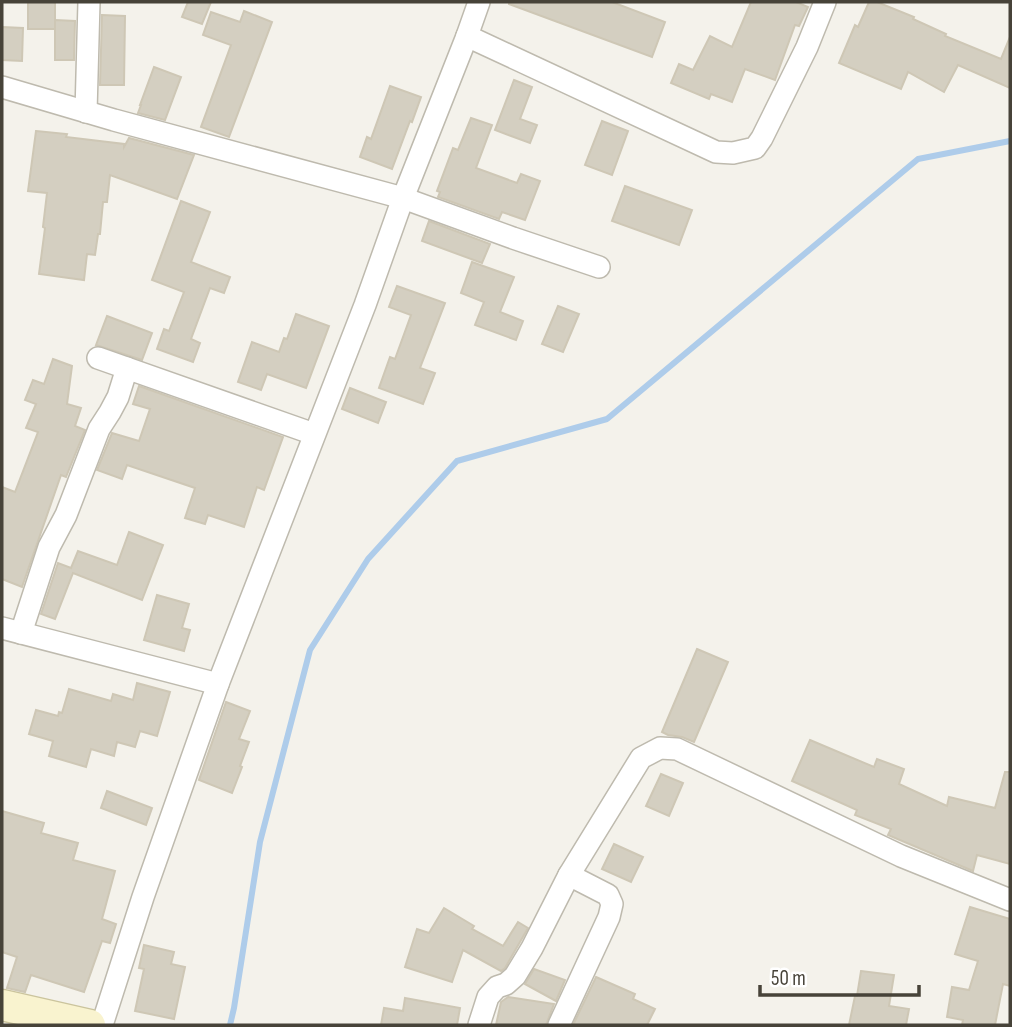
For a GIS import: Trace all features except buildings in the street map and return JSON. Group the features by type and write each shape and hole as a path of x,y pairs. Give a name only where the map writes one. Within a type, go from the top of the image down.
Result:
{"main road":[{"path":"2,1005 90,1025"}],"street":[{"path":"86,111 89,2"},
{"path":"102,1025 143,897 218,684 479,2"},
{"path":"467,36 716,152 733,153 755,148 807,47 825,2"},
{"path":"2,87 403,198 599,267"},
{"path":"98,358 314,434"},
{"path":"127,368 118,397 99,429 66,515 12,630 218,684"},
{"path":"479,1025 488,997 497,987 506,984 515,976 569,874 641,758 660,748 677,749 901,856 1010,901"},
{"path":"559,1025 609,917 612,904 608,895 569,874"}],"waterway":[{"path":"230,1025 260,842 310,650 368,559 457,461 607,419 918,159 1010,141"}]}
